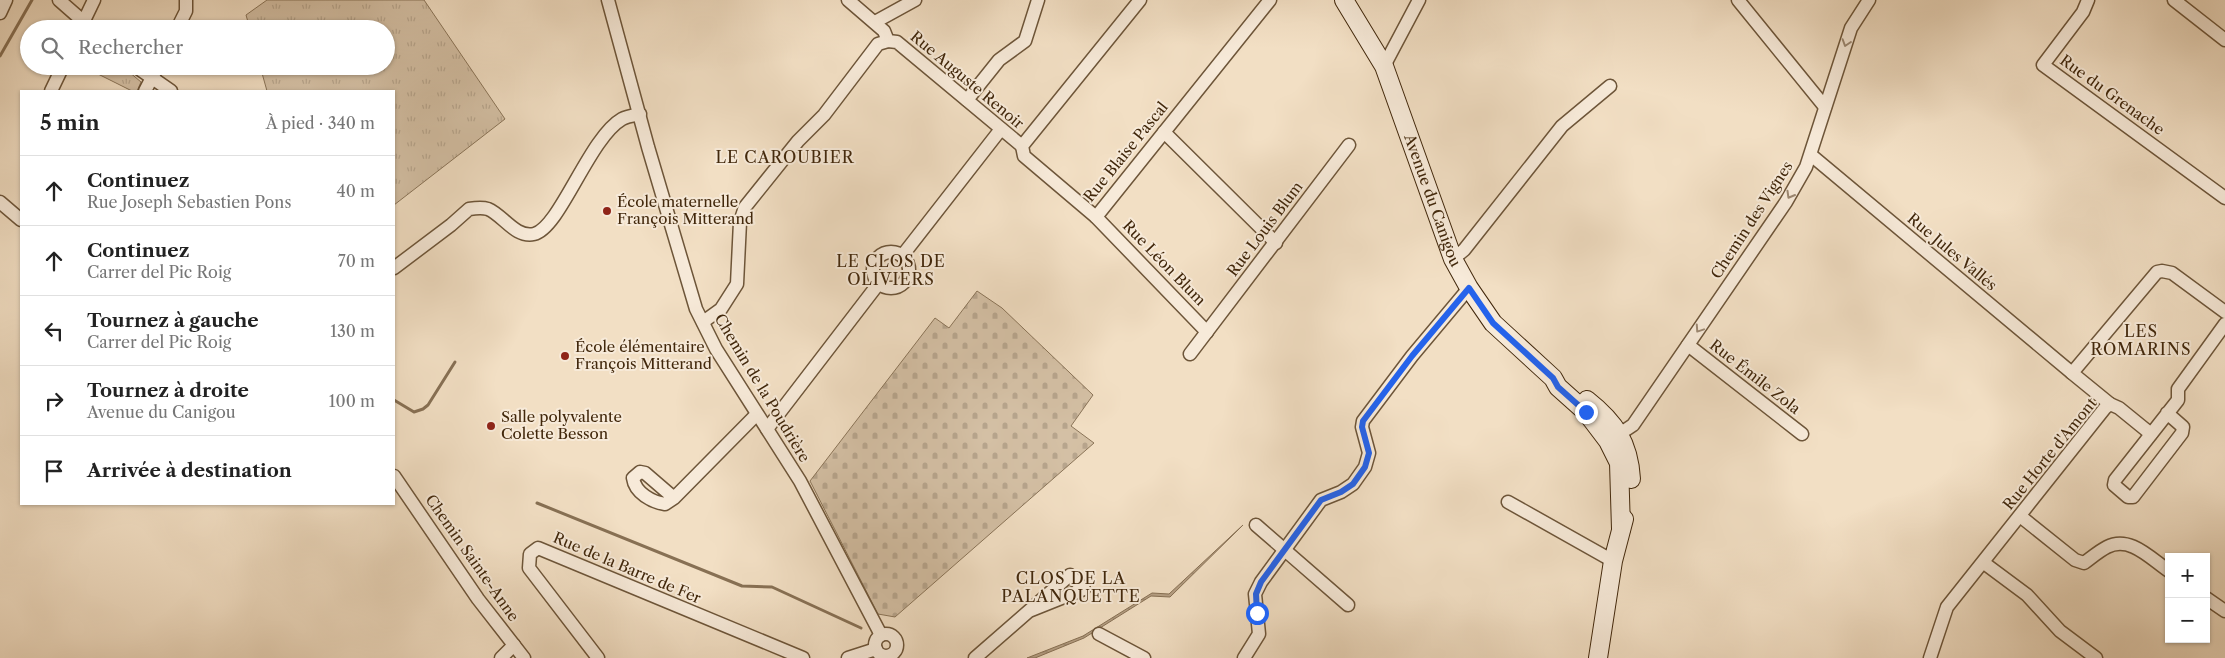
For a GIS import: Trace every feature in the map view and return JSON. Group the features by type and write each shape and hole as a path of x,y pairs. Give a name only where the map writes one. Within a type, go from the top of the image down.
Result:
{"main road":[{"name":"Avenue du Canigou","path":"1344,0 1384,66 1453,259 1469,288 1493,323 1553,378 1563,382 1592,404 1611,422 1614,438 1628,453 1631,478 1628,506 1613,561 1598,658"}],"street":[{"path":"0,12 6,0"},
{"path":"59,0 79,20"},
{"path":"87,20 94,0"},
{"path":"182,20 186,11 186,0"},
{"name":"Chemin de la Poudrière","path":"608,0 648,147 696,310 716,349 756,415 800,481 881,635"},
{"name":"Rue Auguste Renoir","path":"848,0 884,31 888,41 897,42 1022,146"},
{"path":"875,22 915,0"},
{"path":"967,100 999,60 1025,41 1038,0"},
{"path":"1022,146 1140,0"},
{"name":"Rue Blaise Pascal","path":"1022,146 1024,156 1096,216 1270,0"},
{"path":"1384,66 1419,0"},
{"path":"1738,0 1825,107"},
{"name":"Chemin des Vignes","path":"1614,438 1633,425 1786,202 1811,155 1851,28 1869,0"},
{"name":"Rue du Grenache","path":"2088,0 2083,12 2043,64 2225,198"},
{"path":"2174,0 2225,40"},
{"path":"703,322 721,309 737,284 740,222 745,208 798,141 824,115 878,44 888,41"},
{"path":"51,90 59,75"},
{"path":"146,90 153,75"},
{"path":"158,75 170,90"},
{"path":"1453,259 1464,250 1562,126 1610,86"},
{"path":"395,267 469,209 489,209 524,233 535,234 541,230 563,204 593,150 622,119 640,114"},
{"path":"902,256 1001,129"},
{"path":"1164,132 1276,243"},
{"name":"Rue Louis Blum","path":"1190,354 1349,145"},
{"name":"Rue Jules Vallés","path":"1811,155 2110,404"},
{"path":"0,202 20,219"},
{"name":"Rue Léon Blum","path":"1096,216 1207,332"},
{"path":"891,252 902,256 908,265 908,276 905,281 889,288 879,283 873,272 873,266 879,256 891,252"},
{"path":"2072,373 2157,272 2172,273 2225,312"},
{"path":"766,429 879,283"},
{"path":"1244,658 1259,634 1256,594 1261,582 1321,500 1341,492 1353,484 1365,467 1369,453 1362,427 1363,421 1412,356 1469,288"},
{"path":"2167,413 2182,427 2182,433 2133,497 2128,497 2114,486 2115,480 2167,413 2178,400 2178,389 2225,324"},
{"name":"Rue Émile Zola","path":"1688,345 1802,434"},
{"name":"Rue Horte d'Amont","path":"1930,658 1948,607 1984,563 2063,458 2110,404 2119,408 2151,434"},
{"path":"674,498 756,415"},
{"name":"Chemin Sainte-Anne","path":"395,477 478,599 524,658"},
{"path":"1508,502 1613,561"},
{"path":"2020,516 2075,560 2084,563 2108,546 2123,543 2133,546 2165,568"},
{"path":"1256,525 1348,605"},
{"name":"Rue de la Barre de Fer","path":"598,658 529,568 530,554 538,548 803,658"},
{"path":"1984,563 2027,595 2060,631 2096,658"},
{"path":"2210,601 2225,611"},
{"path":"975,658 1029,611"},
{"path":"888,634 895,638 898,656 881,655 876,649 876,641 881,635 888,634"},
{"path":"1099,634 1144,658"},
{"path":"501,658 514,645"},
{"path":"848,658 876,649"}],"green space":[{"path":"267,0 424,0 505,119 395,204 395,90 267,90 263,75 395,75 395,20 247,20 246,15"},
{"path":"100,75 133,75 141,82 137,90 130,90"},
{"path":"977,291 1002,308 1093,395 1071,426 1094,443 895,617 878,614 810,481 935,318 949,328"}],"water":[{"path":"1243,525 1170,597 1151,596 1084,638 1035,658 1027,658 1083,636 1152,593 1169,594"}],"waterway":[{"path":"21,20 32,0"},
{"path":"0,56 20,21"},
{"path":"395,401 414,412 423,409 428,405 455,362"},
{"path":"537,503 742,586 772,587 861,628"}],"place":[{"name":"École maternelle François Mitterand","path":"607,211"},
{"name":"École élémentaire François Mitterand","path":"565,356"},
{"name":"Salle polyvalente Colette Besson","path":"491,426"}],"district":[{"name":"LE CAROUBIER","path":"785,157"},
{"name":"LE CLOS DE OLIVIERS","path":"891,270"},
{"name":"LES ROMARINS","path":"2141,340"},
{"name":"CLOS DE LA PALANQUETTE","path":"1071,587"}],"route":[{"path":"1257,613 1256,594 1261,582 1312,512 1321,500 1341,492 1353,484 1365,467 1369,453 1362,427 1363,421 1412,356 1469,288 1493,323 1553,378 1558,387 1586,412"}]}
